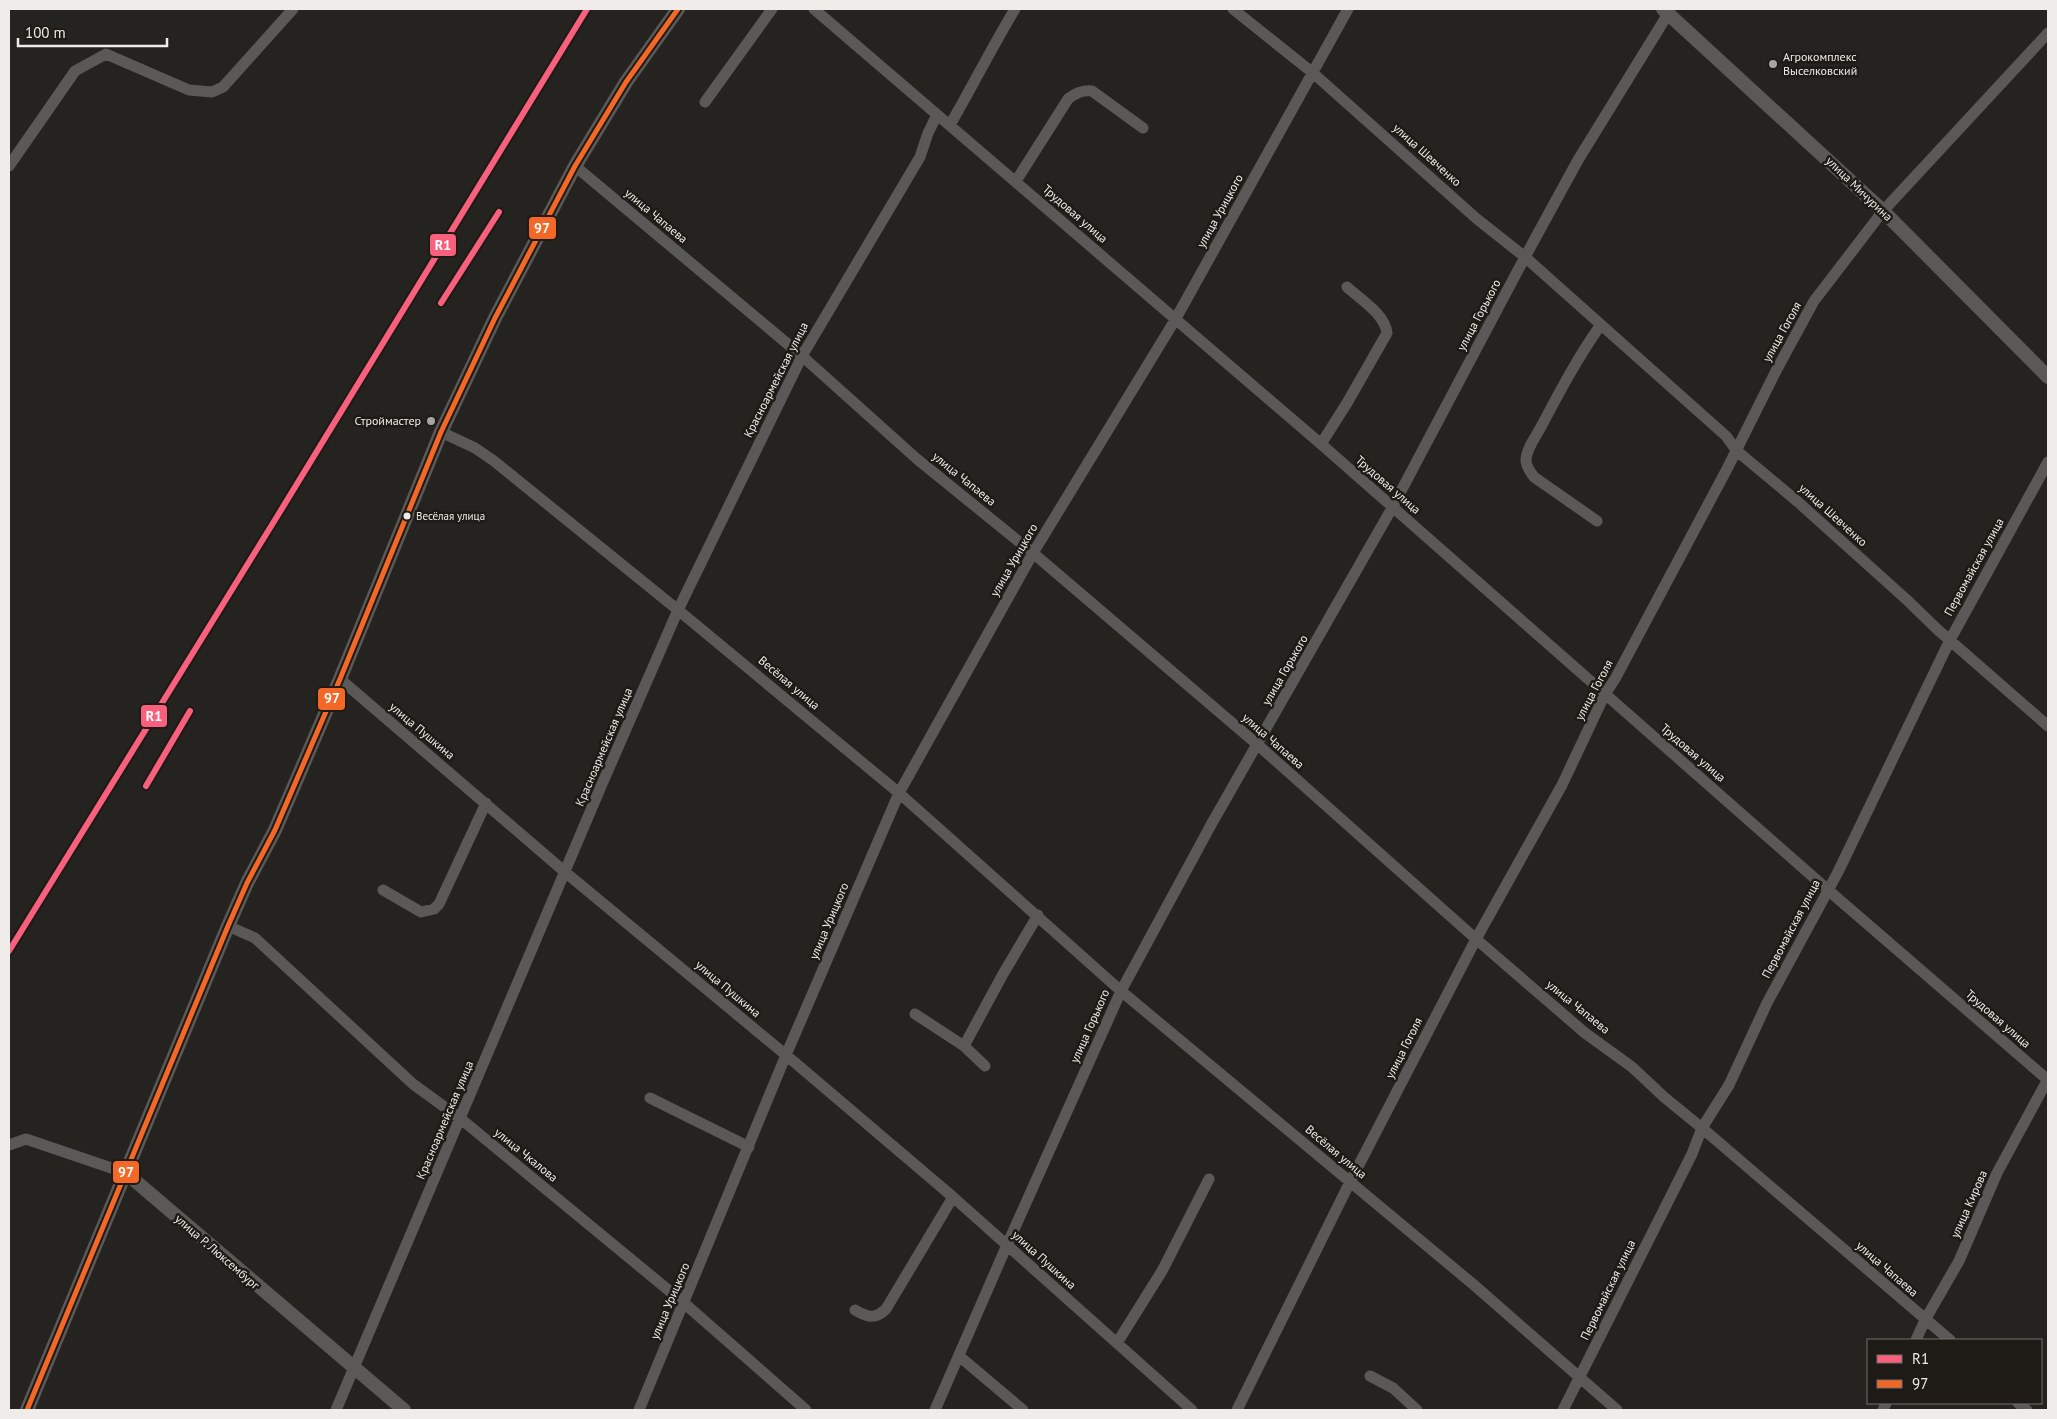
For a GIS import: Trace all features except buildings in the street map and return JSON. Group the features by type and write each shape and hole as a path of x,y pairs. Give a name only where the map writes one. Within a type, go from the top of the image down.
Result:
{"street":[{"path":"9,166 75,71 106,54 189,90 212,92 223,87 294,9"},
{"path":"27,1410 228,926 247,882 275,830 340,679 441,432 495,318 575,166 626,82 678,9"},
{"path":"705,102 772,9"},
{"name":"Трудовая улица","path":"814,9 1321,444 1828,890 2048,1080"},
{"path":"950,125 970,91 989,51 1015,9"},
{"name":"улица Шевченко","path":"1233,9 1313,73 1477,219 1525,257 1600,326 1726,436 1737,451 1798,502 2048,726"},
{"name":"улица Урицкого","path":"639,1410 786,1055 899,793 1033,553 1175,320 1348,9"},
{"name":"улица Мичурина","path":"1666,11 1883,211 2048,377"},
{"name":"улица Горького","path":"935,1410 1006,1245 1121,991 1212,823 1392,508 1578,160 1666,11"},
{"name":"улица Гоголя","path":"1236,1410 1350,1182 1476,939 1562,785 1605,694 1615,679 1737,451 1776,371 1814,301 1883,211 2048,33"},
{"path":"1016,181 1068,99 1074,94 1084,90 1092,91 1143,128"},
{"name":"Красноармейская улица","path":"336,1410 678,610 802,356 920,157 928,133 937,115"},
{"name":"улица Чапаева","path":"575,166 802,356 917,459 1033,553 1258,745 1476,939 1586,1033 1632,1067 1664,1098 1702,1128 1949,1339"},
{"path":"1321,444 1348,403 1388,332 1387,326 1380,317 1347,287"},
{"path":"1597,521 1534,477 1526,460 1531,445 1582,350 1600,326"},
{"name":"Весёлая улица","path":"441,432 475,448 494,461 899,793 1121,991 1474,1285 1617,1410"},
{"name":"Первомайская улица","path":"1563,1410 1692,1154 1702,1128 1729,1084 1767,1003 1828,890 1950,640 2048,462"},
{"name":"улица Пушкина","path":"340,679 952,1197 1192,1410"},
{"path":"383,890 421,912 434,909 439,904 486,803"},
{"path":"964,1046 1038,915"},
{"name":"улица Чкалова","path":"228,926 255,938 412,1084 461,1119 684,1303 806,1410"},
{"path":"915,1014 964,1046 985,1066"},
{"name":"улица Кирова","path":"1916,1339 1958,1261 1997,1173 2048,1080"},
{"path":"650,1098 749,1147"},
{"name":"улица Р. Люксембург","path":"9,1145 26,1139 126,1173 404,1410"},
{"path":"1117,1343 1162,1271 1209,1180"},
{"path":"854,1310 867,1317 874,1317 886,1309 952,1197"},
{"path":"959,1356 1023,1410"},
{"path":"1370,1376 1393,1388 1417,1410"}],"transit line":[{"name":"R1","path":"9,951 587,9"},
{"name":"97","path":"27,1410 228,926 247,883 275,830 340,679 441,432 495,318 575,166 626,82 678,9"},
{"name":"R1","path":"441,303 499,212"},
{"name":"R1","path":"146,786 190,711"}],"place":[{"name":"Агрокомплекс Выселковский","path":"1773,64"},
{"name":"Строймастер","path":"431,421"},
{"name":"Весёлая улица","path":"407,516"}]}
